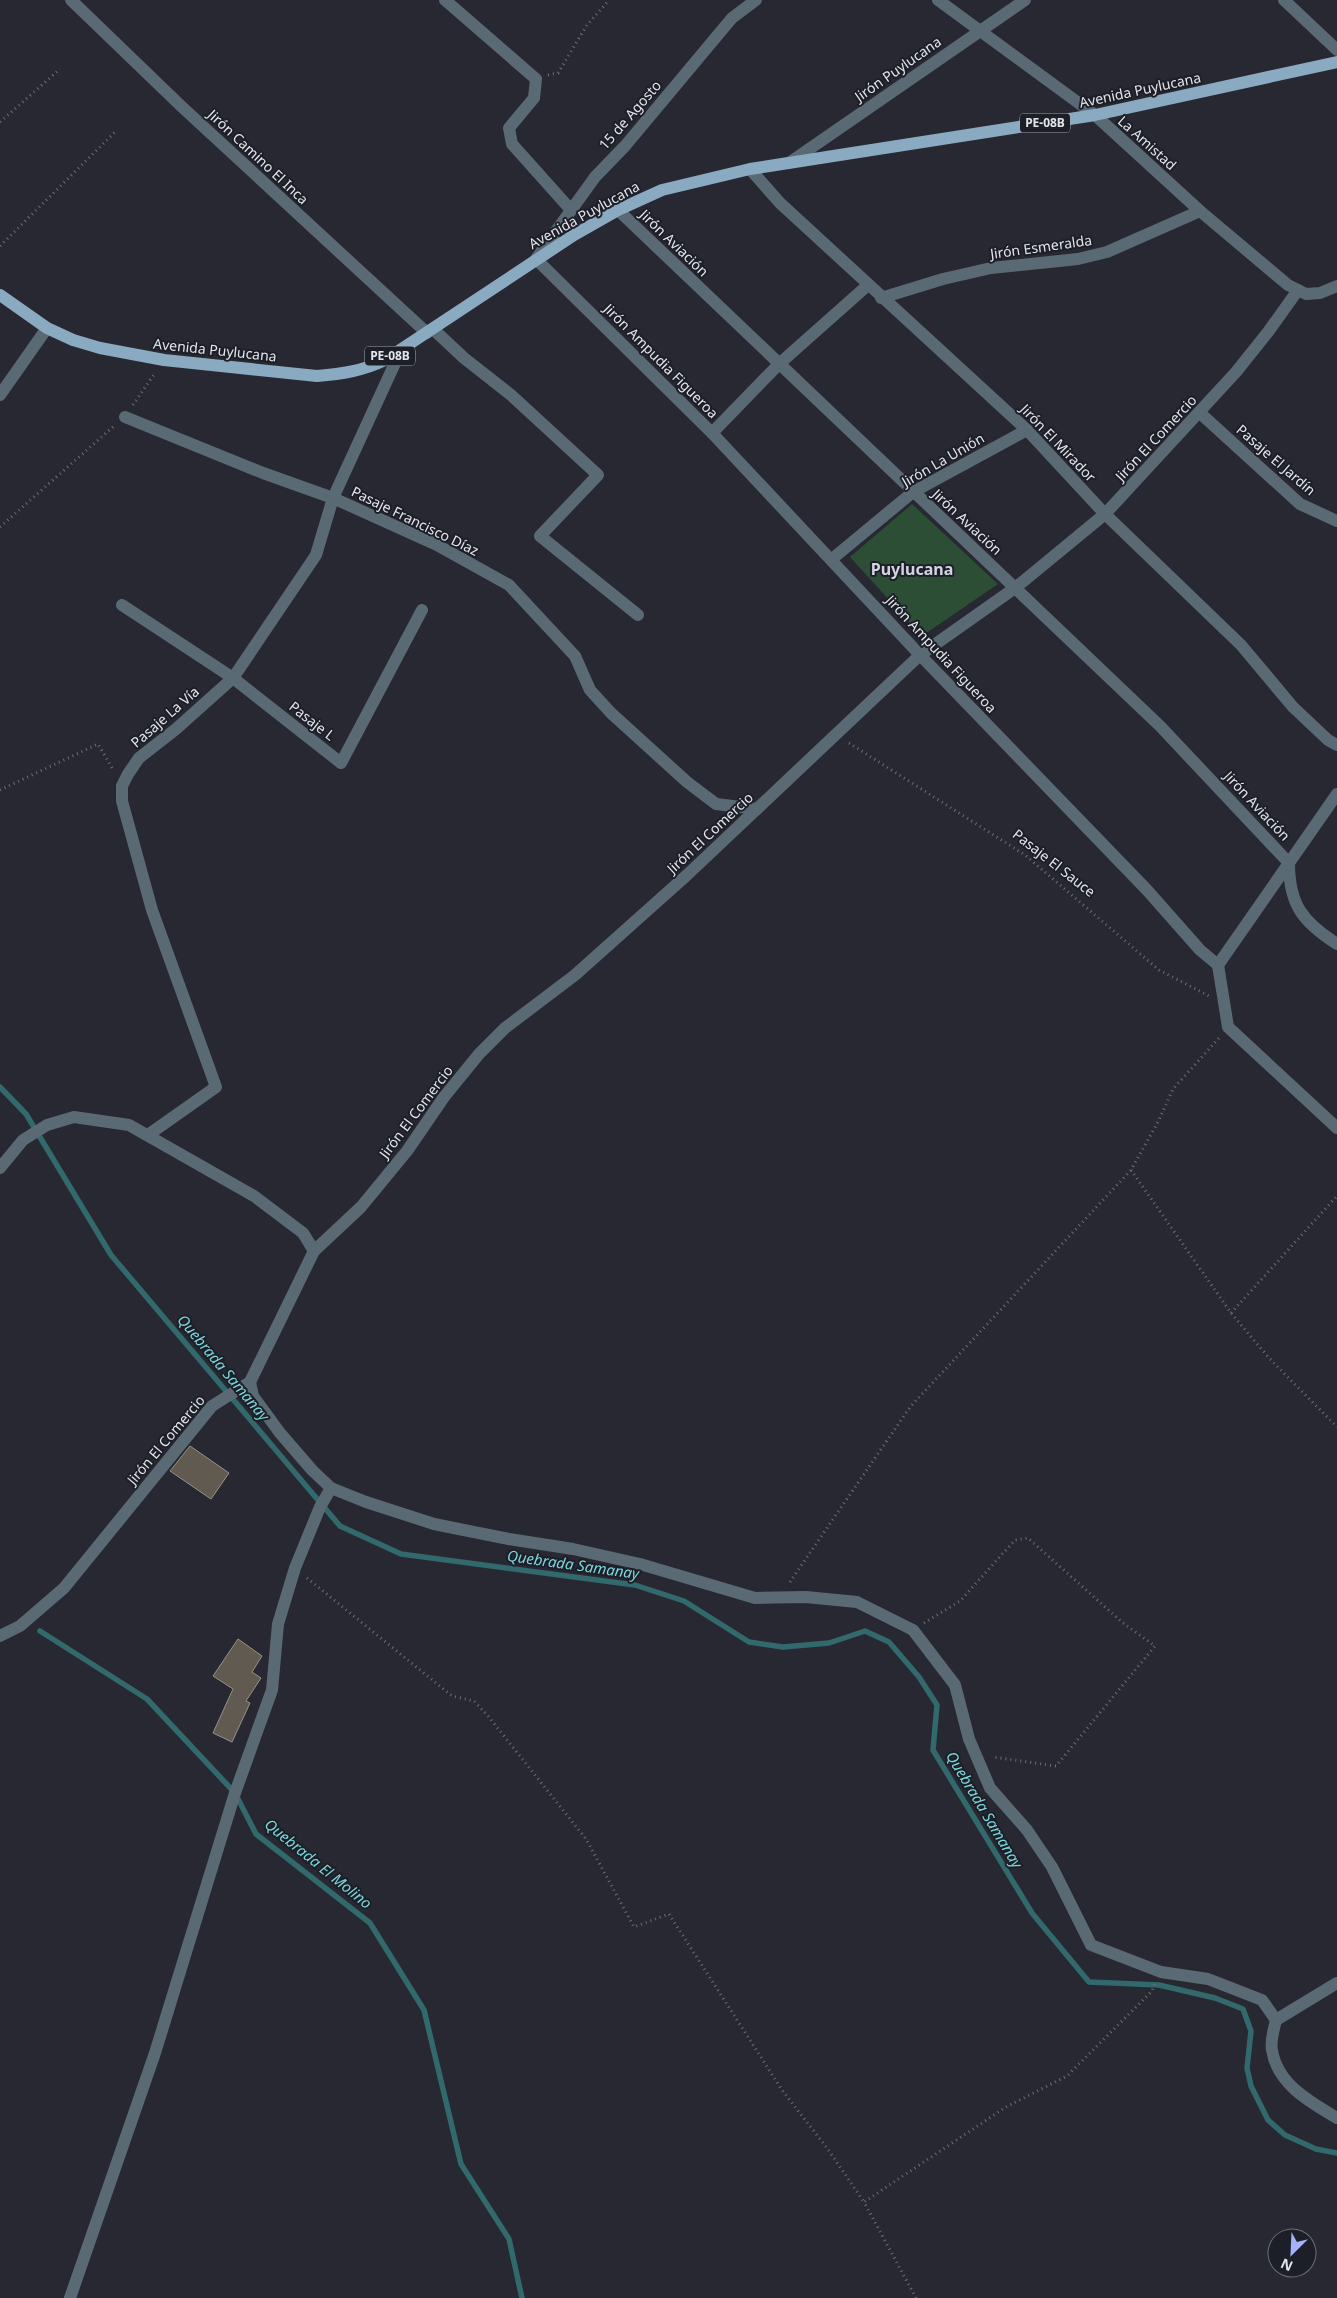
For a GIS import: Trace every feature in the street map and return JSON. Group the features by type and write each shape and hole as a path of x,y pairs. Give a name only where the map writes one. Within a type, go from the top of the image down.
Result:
{"main road":[{"name":"Avenida Puylucana","path":"0,295 47,328 73,340 100,348 164,360 317,376 368,368 401,350 536,259 618,210 662,190 750,169 1095,115 1337,62"}],"street":[{"name":"Jirón Camino El Inca","path":"71,0 181,106 430,331 511,395 598,475 540,536 638,615"},
{"path":"445,0 536,79 534,98 509,128 512,144 571,210"},
{"name":"15 de Agosto","path":"536,259 595,177 625,146 732,18 756,0"},
{"name":"La Amistad","path":"938,0 1095,115 1200,211 1267,268 1298,290"},
{"name":"Jirón Puylucana","path":"789,163 1025,0"},
{"path":"1284,0 1337,50"},
{"name":"Jirón El Mirador","path":"750,169 780,203 868,286 1027,430 1105,514 1241,645 1293,707 1328,740 1337,745"},
{"name":"Jirón Aviación","path":"618,210 1160,726 1289,863"},
{"name":"Jirón Esmeralda","path":"881,298 943,279 991,268 1078,259 1107,252 1200,211"},
{"name":"Jirón Ampudia Figueroa","path":"536,259 712,433 920,654 1147,890 1200,950 1218,966"},
{"path":"712,433 778,364 868,286"},
{"path":"1298,290 1306,294 1320,293 1337,286"},
{"name":"Jirón El Comercio","path":"0,1636 20,1626 64,1588 212,1406 245,1385 314,1251 361,1207 407,1151 444,1097 492,1041 511,1023 575,975 758,809 920,654 1015,588 1105,514 1200,413 1268,332 1298,290"},
{"path":"0,395 47,328"},
{"name":"Pasaje La Vía","path":"122,786 139,758 176,729 233,678 316,555 333,498 401,350"},
{"name":"Pasaje El Jardín","path":"1200,413 1300,504 1337,521"},
{"name":"Pasaje Francisco Díaz","path":"125,417 263,473 333,498 437,545 509,585 575,656 590,690 611,712 687,782 716,804 758,809"},
{"name":"Jirón La Unión","path":"832,559 913,492 1027,430"},
{"name":"Pasaje L","path":"122,605 233,678 341,763 422,610"},
{"path":"122,786 122,801 152,910 216,1088 148,1135"},
{"path":"1337,794 1218,966 1228,1027 1337,1128"},
{"path":"1289,863 1289,884 1296,904 1305,919 1315,930 1337,944"},
{"path":"0,1168 23,1140 47,1126 74,1117 129,1125 254,1196 303,1233 314,1251"},
{"path":"70,2298 155,2053 235,1794 272,1690 278,1624 295,1568 325,1498 312,1470 280,1433 245,1385"},
{"path":"325,1498 366,1502 434,1524 573,1549 640,1564 755,1598 806,1597 857,1602 913,1630 955,1685 969,1739 990,1788 1026,1830 1052,1867 1091,1945 1161,1972 1208,1979 1262,2000 1276,2020 1271,2049 1280,2074 1305,2098 1337,2118"},
{"path":"1276,2020 1337,1983"}],"path":[{"path":"536,79 558,73 587,25 609,0"},
{"path":"0,122 60,68"},
{"path":"0,246 115,132"},
{"path":"0,527 125,417 164,360"},
{"name":"Pasaje El Sauce","path":"836,734 1025,856 1160,970 1224,1004"},
{"path":"0,790 98,744 122,786"},
{"path":"780,1597 910,1407 1131,1170 1158,1122 1173,1089 1228,1027"},
{"path":"1131,1170 1230,1313 1269,1358 1337,1427"},
{"path":"1230,1313 1337,1196"},
{"path":"913,1630 960,1601 1015,1540 1028,1538 1123,1623 1155,1646 1056,1766 976,1755"},
{"path":"295,1568 452,1696 474,1701 586,1839 634,1927 670,1914 782,2090 827,2148 864,2202 916,2298"},
{"path":"864,2202 1006,2107 1067,2076 1152,1991"}],"green space":[{"path":"912,504 998,584 922,636 850,557"}],"building":[{"path":"190,1446 229,1473 211,1499 170,1471"},
{"path":"238,1639 262,1656 252,1672 261,1678 246,1701 250,1703 232,1742 213,1733 233,1689 213,1676"}],"waterway":[{"name":"Quebrada Samanay","path":"0,1087 26,1114 111,1255 340,1526 401,1554 635,1585 684,1601 749,1642 783,1647 829,1643 865,1631 889,1642 919,1677 937,1705 933,1750 1032,1913 1089,1982 1159,1985 1215,1998 1243,2009 1251,2031 1247,2068 1251,2086 1268,2120 1285,2135 1316,2149 1337,2153"},
{"name":"Quebrada El Molino","path":"40,1631 147,1699 235,1793 256,1834 370,1923 424,2010 461,2164 509,2239 522,2298"}],"district":[{"name":"Puylucana","path":"912,569"}]}
